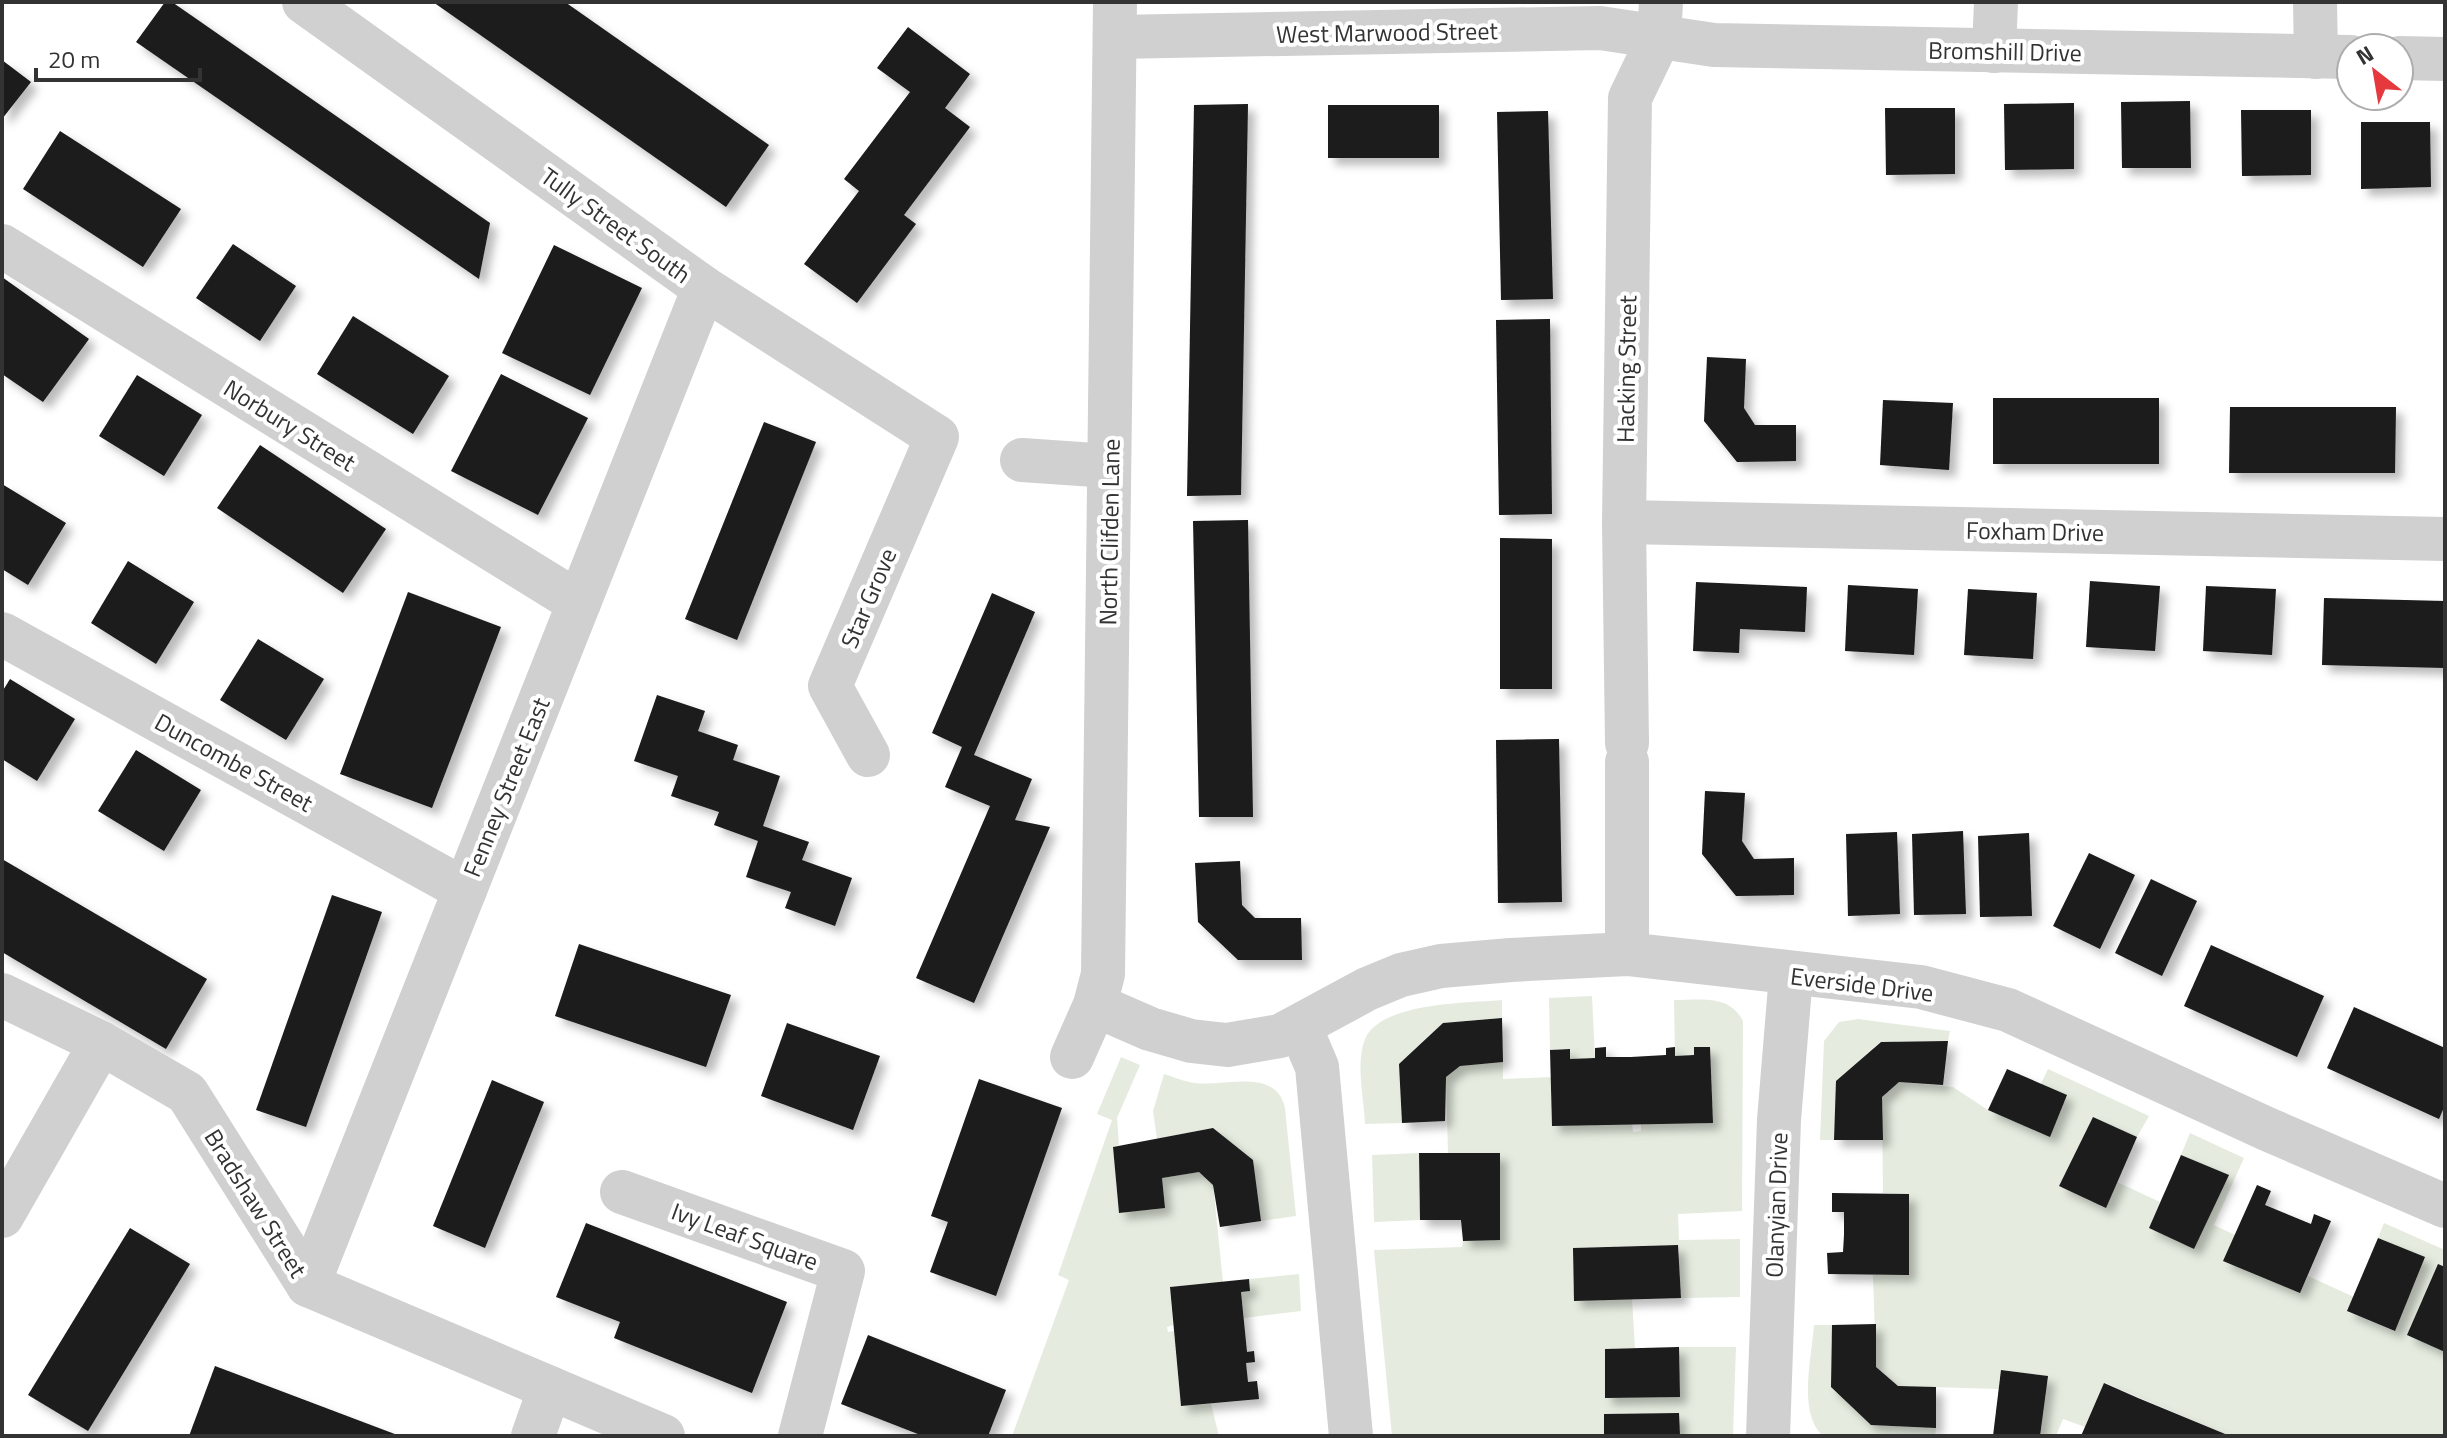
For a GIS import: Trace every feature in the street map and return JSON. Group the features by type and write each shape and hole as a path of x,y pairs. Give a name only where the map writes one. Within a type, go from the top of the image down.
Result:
{"street":[{"name":"Tully Street South","path":"304,2 704,288 937,437"},
{"path":"1994,51 1996,2"},
{"path":"2315,2 2333,57"},
{"name":"West Marwood Street","path":"1115,19 1600,28 1660,20"},
{"name":"North Clifden Lane","path":"1072,1057 1095,1005 1103,974 1115,19"},
{"name":"Bromshill Drive","path":"1660,20 1714,45 2333,57"},
{"name":"Hacking Street","path":"1627,954 1624,522 1630,98 1660,20"},
{"path":"2415,58 2445,59"},
{"name":"Norbury Street","path":"2,246 579,603"},
{"name":"Fenney Street East","path":"308,1285 704,288"},
{"name":"Star Grove","path":"868,755 830,686 937,437"},
{"path":"1022,460 1109,466"},
{"name":"Foxham Drive","path":"1624,522 2445,539"},
{"name":"Duncombe Street","path":"2,634 465,890"},
{"name":"Everside Drive","path":"1095,1005 1150,1029 1191,1041 1227,1045 1254,1043 1300,1027 1367,989 1401,975 1441,966 1627,954 1791,975 1921,987 2008,1010 2267,1129 2445,1206"},
{"name":"Olanyian Drive","path":"1768,1436 1779,1120 1791,975"},
{"name":"Bradshaw Street","path":"2,995 101,1043 187,1093 308,1285 663,1436"},
{"path":"1300,1027 1317,1067 1351,1436"},
{"path":"2,1216 101,1043"},
{"name":"Ivy Leaf Square","path":"622,1192 843,1271 800,1436"},
{"path":"533,1436 550,1388"}],"shaded area":[{"path":"1592,996 1595,1058 1570,1059 1569,1049 1550,1050 1549,998"},
{"path":"1502,1000 1502,1018 1443,1023 1400,1064 1402,1123 1365,1124 1361,1061 1364,1042 1372,1029 1386,1019 1425,1007"},
{"path":"1674,1000 1722,1002 1737,1012 1743,1021 1742,1211 1678,1214 1679,1240 1740,1239 1740,1297 1681,1298 1678,1245 1573,1248 1574,1301 1632,1299 1635,1348 1605,1349 1605,1398 1680,1397 1679,1347 1736,1347 1733,1436 1680,1436 1678,1413 1604,1414 1604,1436 1392,1436 1374,1250 1462,1247 1463,1241 1500,1239 1499,1153 1448,1153 1446,1077 1460,1066 1503,1062 1503,1079 1551,1077 1552,1126 1632,1124 1633,1132 1641,1131 1641,1124 1713,1123 1710,1048 1695,1047 1694,1055 1675,1056"},
{"path":"1858,1019 1950,1031 1948,1041 1880,1042 1837,1081 1834,1140 1820,1140 1824,1041 1839,1022"},
{"path":"1121,1057 1140,1065 1117,1118 1119,1145 1113,1147 1119,1213 1165,1208 1162,1178 1199,1172 1213,1185 1223,1282 1170,1287 1173,1325 1167,1327 1168,1332 1174,1331 1181,1406 1211,1404 1219,1436 1012,1436 1069,1280 1058,1275 1112,1120 1097,1114"},
{"path":"2048,1069 2149,1116 2137,1137 2093,1117 2059,1186 2106,1208 2117,1182 2160,1202 2149,1228 2194,1249 2228,1175 2181,1155 2190,1133 2244,1158 2214,1225 2235,1235 2300,1293 2308,1276 2354,1297 2348,1312 2394,1331 2425,1258 2378,1238 2384,1223 2445,1250 2445,1436 2230,1436 2105,1383 2085,1427 2063,1419 2056,1436 2040,1436 2047,1376 2002,1370 1999,1389 1898,1386 1876,1367 1873,1275 1909,1274 1909,1194 1883,1193 1882,1097 1899,1082 1953,1087 1988,1110 2050,1136 2067,1096 2041,1084"},
{"path":"1164,1074 1195,1083 1261,1083 1272,1087 1280,1095 1285,1108 1296,1216 1261,1221 1253,1160 1213,1128 1157,1139 1153,1111"},
{"path":"1419,1153 1420,1220 1374,1222 1372,1155"},
{"path":"1299,1274 1301,1311 1244,1318 1241,1292 1250,1291 1249,1279"},
{"path":"1814,1325 1832,1325 1831,1387 1871,1425 1936,1428 1935,1436 1821,1434 1814,1424 1808,1397"}],"building":[{"path":"165,2 172,2 490,223 479,279 136,42"},
{"path":"433,2 565,2 769,145 726,207"},
{"path":"908,27 970,74 945,108 970,127 904,215 916,224 857,303 804,264 859,191 844,179 910,92 877,68"},
{"path":"2,60 31,82 2,119"},
{"path":"2190,101 2191,168 2122,168 2121,102"},
{"path":"2074,103 2074,169 2005,170 2004,104"},
{"path":"1248,104 1241,495 1187,496 1194,105"},
{"path":"1328,105 1439,105 1439,158 1328,158"},
{"path":"1885,108 1955,108 1955,174 1886,175"},
{"path":"2241,110 2311,110 2311,175 2242,176"},
{"path":"1548,111 1553,299 1501,300 1497,112"},
{"path":"2361,122 2430,122 2431,187 2361,189"},
{"path":"60,131 181,209 143,267 23,189"},
{"path":"233,244 296,286 260,341 196,298"},
{"path":"554,245 642,288 590,395 502,353"},
{"path":"2,277 89,339 43,402 2,374"},
{"path":"353,316 449,376 413,434 317,374"},
{"path":"1550,319 1552,514 1499,515 1496,320"},
{"path":"1707,357 1746,359 1744,408 1755,425 1796,425 1796,461 1737,462 1704,421"},
{"path":"501,374 588,418 538,515 451,471"},
{"path":"137,375 202,415 164,476 99,436"},
{"path":"1993,398 2159,398 2159,464 1993,464"},
{"path":"1883,400 1953,403 1949,470 1880,465"},
{"path":"2230,407 2396,407 2395,473 2229,473"},
{"path":"764,422 816,442 737,640 685,619"},
{"path":"260,445 386,529 343,593 217,508"},
{"path":"2,484 66,523 28,585 2,569"},
{"path":"1248,520 1253,817 1199,817 1193,521"},
{"path":"1500,538 1552,539 1552,689 1500,689"},
{"path":"128,561 194,602 156,664 91,623"},
{"path":"2090,581 2160,586 2155,651 2086,647"},
{"path":"1696,582 1807,587 1805,632 1740,629 1739,653 1693,651"},
{"path":"1848,585 1918,589 1914,655 1845,651"},
{"path":"2206,586 2276,589 2272,655 2203,651"},
{"path":"1968,589 2037,593 2033,659 1964,655"},
{"path":"408,592 501,627 432,808 340,774"},
{"path":"992,593 1035,612 974,755 1032,779 1015,820 1050,827 974,1003 916,978 990,806 945,787 962,747 932,733"},
{"path":"2324,598 2445,601 2445,668 2322,665"},
{"path":"258,639 324,679 286,740 220,700"},
{"path":"10,679 75,719 37,781 2,759 2,692"},
{"path":"657,695 705,711 698,731 738,745 733,760 780,776 763,826 809,842 802,860 852,878 835,926 785,908 791,892 746,877 758,841 714,825 719,812 671,796 678,776 634,761"},
{"path":"1559,739 1562,902 1498,903 1496,740"},
{"path":"136,750 201,790 164,851 98,811"},
{"path":"1705,791 1745,793 1742,841 1754,859 1794,858 1794,895 1736,896 1702,854"},
{"path":"1963,831 1966,914 1914,915 1912,834"},
{"path":"1897,832 1900,914 1848,916 1846,834"},
{"path":"2029,833 2032,916 1980,917 1978,836"},
{"path":"2089,853 2135,875 2100,949 2053,926"},
{"path":"2,859 207,979 166,1049 2,952"},
{"path":"1240,861 1242,905 1255,918 1301,918 1302,960 1238,960 1198,922 1195,863"},
{"path":"2151,879 2197,901 2162,976 2115,953"},
{"path":"332,895 382,912 306,1127 256,1110"},
{"path":"579,944 731,995 706,1067 555,1016"},
{"path":"2211,945 2324,996 2297,1057 2184,1006"},
{"path":"2354,1007 2445,1048 2445,1105 2439,1119 2327,1068"},
{"path":"1502,1018 1503,1062 1460,1066 1446,1077 1445,1121 1402,1123 1399,1064 1443,1023"},
{"path":"787,1023 880,1056 853,1130 761,1096"},
{"path":"1948,1041 1943,1085 1899,1082 1882,1097 1883,1140 1834,1140 1836,1081 1881,1042"},
{"path":"1606,1047 1606,1057 1631,1057 1666,1055 1666,1048 1675,1047 1675,1056 1694,1055 1694,1047 1710,1047 1713,1123 1552,1126 1550,1050 1570,1049 1570,1059 1595,1058 1595,1048"},
{"path":"2007,1069 2067,1095 2050,1137 1988,1110"},
{"path":"979,1079 1062,1108 996,1296 930,1272 948,1222 931,1216"},
{"path":"492,1080 544,1102 485,1248 433,1226"},
{"path":"2093,1117 2137,1137 2106,1208 2059,1186"},
{"path":"1213,1128 1253,1160 1261,1221 1220,1227 1213,1185 1199,1172 1162,1178 1165,1208 1119,1213 1113,1147"},
{"path":"1419,1153 1500,1153 1500,1240 1463,1241 1461,1220 1420,1220"},
{"path":"2181,1155 2229,1175 2194,1249 2149,1228"},
{"path":"2257,1185 2271,1191 2265,1205 2311,1224 2314,1214 2331,1221 2300,1293 2223,1261"},
{"path":"1832,1193 1909,1194 1909,1275 1828,1274 1827,1253 1843,1252 1844,1235 1844,1212 1832,1212"},
{"path":"586,1223 787,1302 752,1393 614,1338 620,1322 556,1297"},
{"path":"130,1228 190,1264 88,1431 28,1395"},
{"path":"2378,1238 2425,1257 2395,1331 2347,1311"},
{"path":"1678,1245 1681,1298 1574,1301 1573,1248"},
{"path":"2438,1264 2445,1267 2445,1352 2407,1335"},
{"path":"1249,1279 1250,1291 1241,1292 1247,1352 1254,1351 1255,1362 1246,1363 1248,1382 1257,1381 1259,1399 1181,1406 1170,1287"},
{"path":"1876,1324 1876,1367 1898,1386 1936,1387 1936,1428 1871,1425 1831,1387 1832,1325"},
{"path":"868,1335 1006,1390 988,1436 923,1436 841,1404"},
{"path":"1679,1347 1680,1397 1605,1398 1605,1349"},
{"path":"215,1366 400,1436 189,1436"},
{"path":"2001,1370 2048,1376 2040,1436 1993,1436"},
{"path":"2104,1383 2138,1398 2230,1436 2081,1436"},
{"path":"1679,1413 1680,1436 1604,1436 1604,1414"}]}
